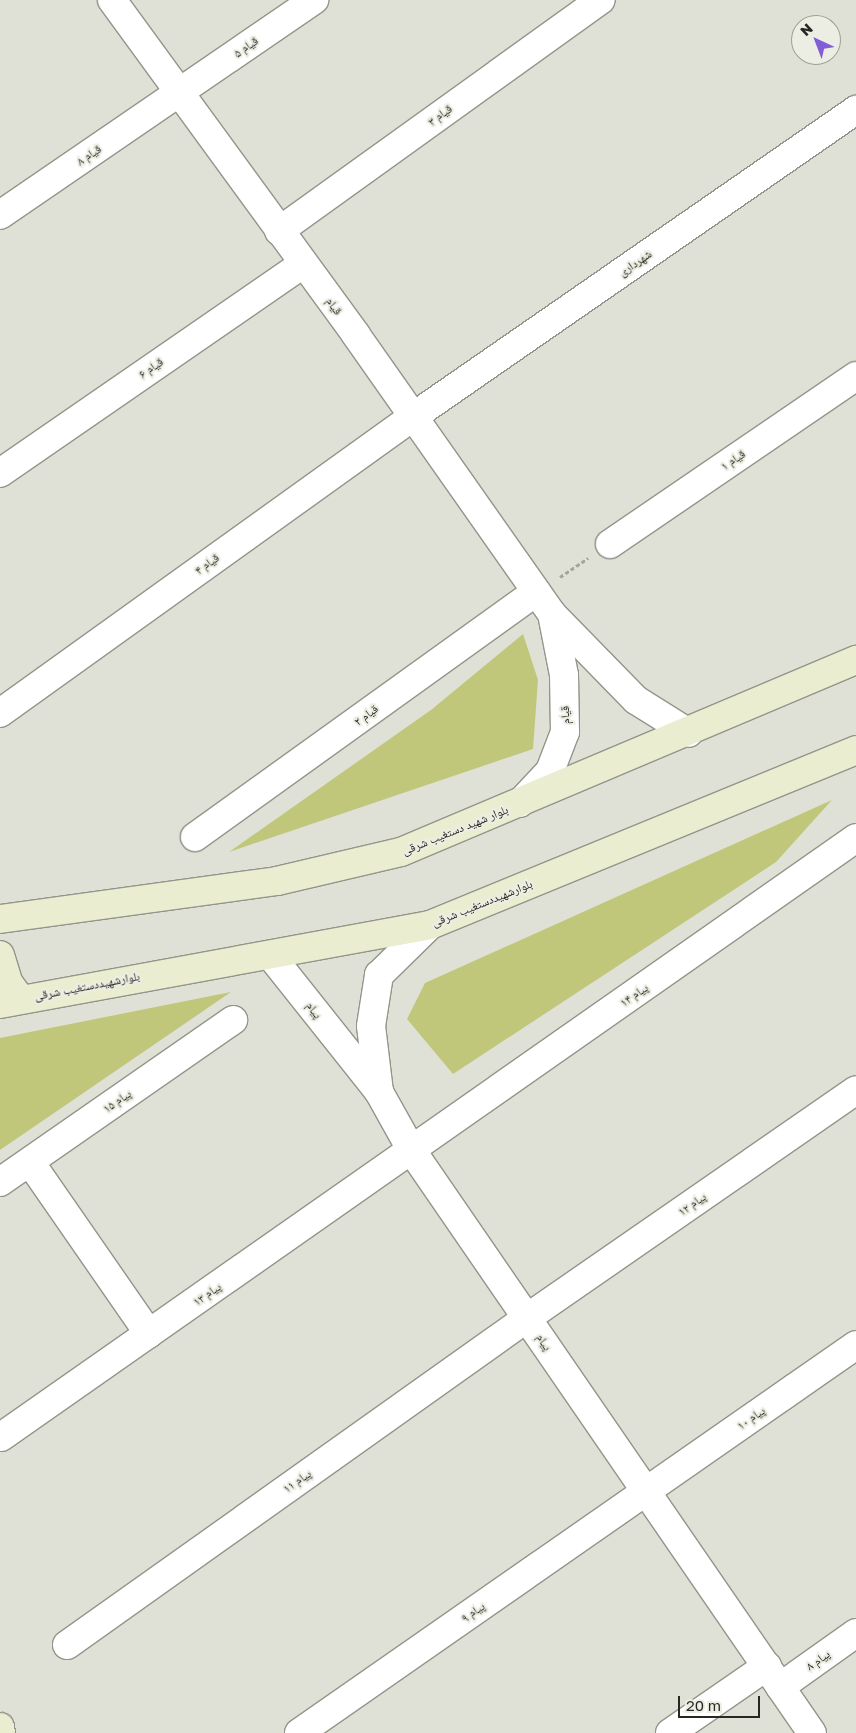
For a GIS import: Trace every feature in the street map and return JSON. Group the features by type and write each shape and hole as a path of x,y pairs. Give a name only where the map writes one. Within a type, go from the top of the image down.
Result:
{"main road":[{"name":"بلوار شهید دستغیب شرقی","path":"1,923 277,881 401,852 689,733 856,660"},
{"name":"بلوارشهیددستغیب شرقی","path":"11,1002 172,970 271,956 430,925 856,750"},
{"path":"0,955 8,982 11,1002"},
{"path":"0,1727 1,1733"}],"street":[{"name":"قیام","path":"112,0 178,94 414,416 552,614 636,700 689,733"},
{"name":"قیام ۵","path":"178,94 314,0"},
{"name":"قیام ۳","path":"279,231 601,0"},
{"name":"قیام ۸","path":"0,215 178,94"},
{"name":"شهرداری","path":"414,416 856,110"},
{"name":"قیام ۶","path":"0,473 303,264"},
{"name":"قیام ۱","path":"610,544 856,376"},
{"name":"قیام ۴","path":"0,713 414,416"},
{"name":"قیام ۲","path":"195,837 536,592"},
{"name":"قیام","path":"520,803 550,771 565,732 564,675 552,614"},
{"name":"پیام ۱۴","path":"412,1151 856,838"},
{"path":"379,1092 371,1026 379,975 430,925"},
{"name":"پیام","path":"271,956 379,1092 412,1151 812,1733"},
{"name":"پيام ۱۵","path":"0,1182 234,1020"},
{"name":"پیام ۱۲","path":"527,1318 856,1090"},
{"name":"پیام ۱۳","path":"1,1437 412,1151"},
{"path":"30,1162 149,1334"},
{"name":"پیام ۱۱","path":"67,1645 527,1318"},
{"name":"پیام ۱۰","path":"647,1491 856,1345"},
{"name":"پیام ۹","path":"298,1733 647,1491"},
{"name":"پیام ۸","path":"670,1733 856,1633"}],"path":[{"path":"536,592 610,544"}],"green space":[{"path":"523,634 538,680 533,749 229,852 431,710"},
{"path":"832,800 776,862 453,1074 407,1019 425,983"},
{"path":"231,992 0,1150 0,1038"}]}
